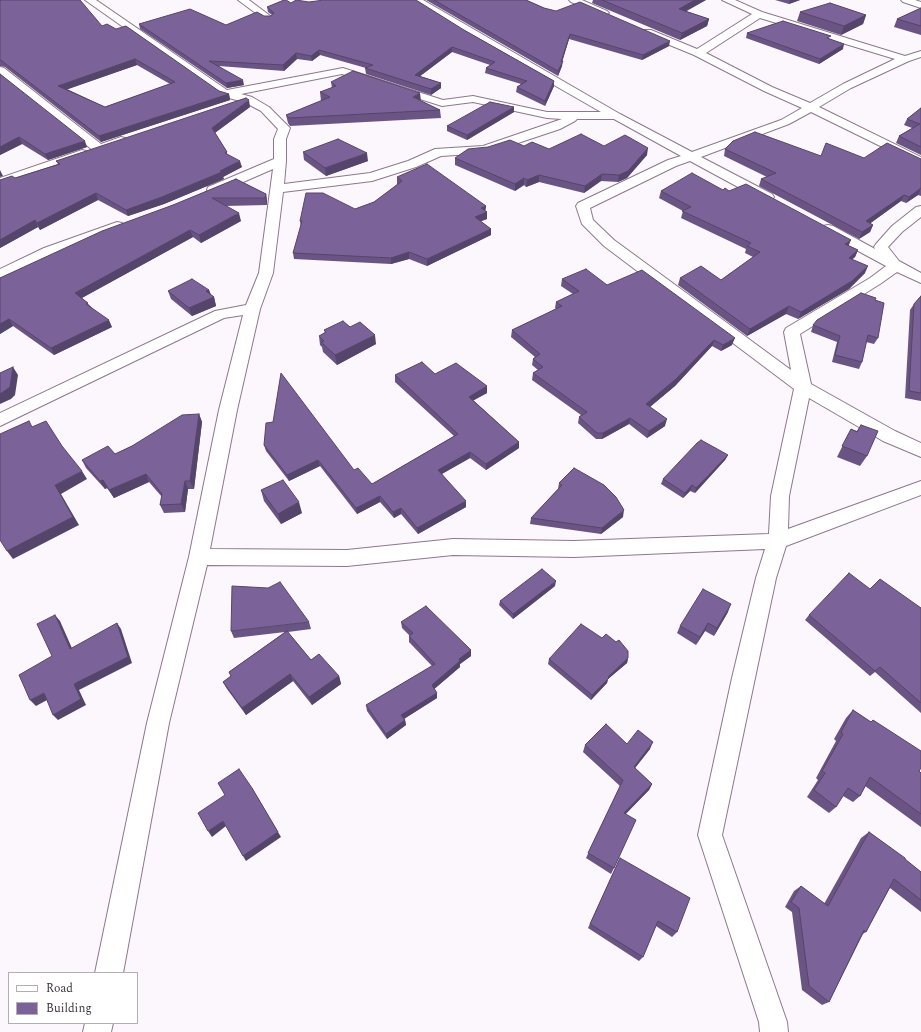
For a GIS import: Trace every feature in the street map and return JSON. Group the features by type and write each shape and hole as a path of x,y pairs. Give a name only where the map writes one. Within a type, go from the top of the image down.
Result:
{"street":[{"path":"90,0 224,94 248,99 265,109 284,128 280,139 280,161 266,273 252,309 228,410 199,557 158,723 109,972"},
{"path":"243,0 268,18"},
{"path":"416,0 616,116 776,201"},
{"path":"574,0 615,18"},
{"path":"727,0 759,14 905,59"},
{"path":"906,0 921,5"},
{"path":"698,53 759,14"},
{"path":"636,27 698,53 768,89 810,107 921,162"},
{"path":"921,54 905,59 847,86 785,122 672,163 584,206 587,221 610,243 803,387 889,436 921,450"},
{"path":"0,70 99,149"},
{"path":"224,94 343,71 442,103 473,99 547,115 616,116"},
{"path":"226,107 248,99"},
{"path":"277,189 372,177 412,164 439,152 484,150 556,126 578,115"},
{"path":"0,182 129,139"},
{"path":"200,196 280,161"},
{"path":"895,266 881,248 896,229 921,210"},
{"path":"0,274 49,251 127,223"},
{"path":"818,224 921,279"},
{"path":"774,1032 773,1022 710,835 742,678 766,578 778,541 780,496 803,387 792,332 869,285 895,266"},
{"path":"0,420 220,314 252,309"},
{"path":"199,557 347,558 453,547 574,549 778,541 921,488"}],"building":[{"path":"0,0 80,0 102,26 107,24 116,29 126,26 219,91 229,94 99,136 0,60","holes":["135,59 175,82 105,107 58,86"]},
{"path":"284,0 291,3 296,0 309,2 324,0 416,0 464,30 554,81 545,101 517,87 527,81 486,68 495,62 452,47 415,75 441,83 431,89 365,68 373,65 319,50 311,56 296,53 283,65 209,61 243,80 226,83 139,24 190,9 226,25 257,12 264,16 271,16 274,13 267,7"},
{"path":"434,0 526,0 544,8 556,11 580,2 670,41 643,55 570,34 561,62 563,61 558,71"},
{"path":"602,0 695,0 679,9 709,19 682,33"},
{"path":"830,3 866,15 844,26 800,12"},
{"path":"921,8 921,26 897,19"},
{"path":"783,21 831,36 827,38 844,44 820,59 747,33"},
{"path":"353,71 420,93 413,97 440,110 289,118 286,115 330,97 320,92 336,86 331,82"},
{"path":"0,74 85,141 45,154 19,137 0,147"},
{"path":"246,98 249,100 212,128 227,152 225,153 240,161 220,171 222,172 126,210 96,193 37,223 35,220 0,240 0,180 12,176 15,178 60,164 56,161"},
{"path":"490,102 514,107 467,135 447,126"},
{"path":"921,108 921,147 899,136 920,124 907,119"},
{"path":"755,132 821,156 826,143 864,158 887,143 921,159 921,188 909,197 904,195 866,221 873,225 862,232 761,179 776,173 725,149 733,141"},
{"path":"581,134 604,146 625,135 648,148 628,171 619,175 602,174 585,186 539,175 527,180 524,178 515,184 455,158 468,149 488,147 510,140 524,146 532,142 549,149"},
{"path":"338,139 367,153 325,168 303,152"},
{"path":"427,164 486,206 481,208 487,212 475,217 491,229 427,259 409,252 391,258 293,253 302,221 300,221 306,193 323,193 355,209 374,202 402,181 397,177"},
{"path":"692,173 723,190 725,188 729,191 746,184 851,240 845,244 858,250 849,258 868,266 852,281 801,312 789,306 750,329 680,278 701,266 721,280 760,252 747,246 751,243 682,211 691,207 661,191"},
{"path":"236,179 266,194 265,198 212,198 239,213 199,235 190,230 75,293 88,303 86,304 109,320 51,348 9,319 0,324 0,278 102,231 173,205"},
{"path":"586,269 607,285 642,270 735,338 723,345 714,340 676,379 646,404 667,419 649,431 630,418 603,433 597,433 579,417 587,412 533,373 543,367 533,359 540,354 512,330 562,306 556,302 579,291 562,279"},
{"path":"192,279 209,290 206,291 214,297 189,308 168,291"},
{"path":"861,293 876,298 875,300 884,303 878,338 868,335 862,362 835,355 840,336 813,325 817,320"},
{"path":"921,296 921,393 909,391 914,304"},
{"path":"343,321 350,327 360,322 375,335 335,355 321,342 324,341 319,336 326,332 324,330"},
{"path":"422,362 435,374 456,363 487,386 469,397 519,442 486,464 470,452 438,470 466,501 417,528 401,508 393,512 380,496 356,508 318,460 287,475 264,445 266,423 273,422 281,373 354,470 358,468 372,484 458,434 395,375"},
{"path":"13,367 10,387 0,394 0,373"},
{"path":"199,414 190,481 185,481 181,504 160,505 162,494 146,474 109,490 103,480 100,481 82,460 108,446 115,454 132,446 182,415"},
{"path":"29,421 32,427 46,421 62,446 82,471 55,485 73,517 7,551 0,540 0,434"},
{"path":"861,425 878,431 867,456 842,446 851,429 857,432"},
{"path":"701,440 728,455 696,488 692,485 685,493 663,479"},
{"path":"574,468 604,485 616,497 624,510 602,528 531,518 562,485 559,483"},
{"path":"283,480 299,502 278,514 261,490"},
{"path":"542,569 556,581 513,614 500,601"},
{"path":"849,573 870,589 880,579 921,608 921,703 880,667 875,671 809,615"},
{"path":"280,582 309,622 231,631 232,586 268,588"},
{"path":"703,589 731,604 717,628 708,623 700,637 680,626"},
{"path":"426,606 471,650 459,659 460,661 432,685 437,693 401,715 405,720 386,734 366,705 435,664 409,636 413,633 401,622"},
{"path":"55,615 70,649 117,623 128,657 74,684 81,699 53,715 44,693 30,700 19,675 52,656 37,624"},
{"path":"581,624 602,638 606,634 616,642 619,640 628,651 628,658 592,695 549,659"},
{"path":"287,631 311,660 319,654 339,676 309,697 290,674 242,708 223,682 231,676 229,672"},
{"path":"853,710 871,722 873,720 921,751 921,768 919,771 921,773 921,814 870,777 860,796 848,788 836,807 814,790 825,773 822,771 843,734 841,732"},
{"path":"606,724 627,744 638,730 653,742 634,767 652,784 624,813 636,820 614,868 588,853 623,780 585,745"},
{"path":"239,769 278,832 243,856 223,821 208,831 198,813 225,795 218,783"},
{"path":"869,832 905,858 921,872 921,900 894,879 866,932 864,930 829,1002 809,986 799,908 791,902 801,886 828,906"},
{"path":"620,858 690,898 677,932 658,921 643,957 590,924"}]}
